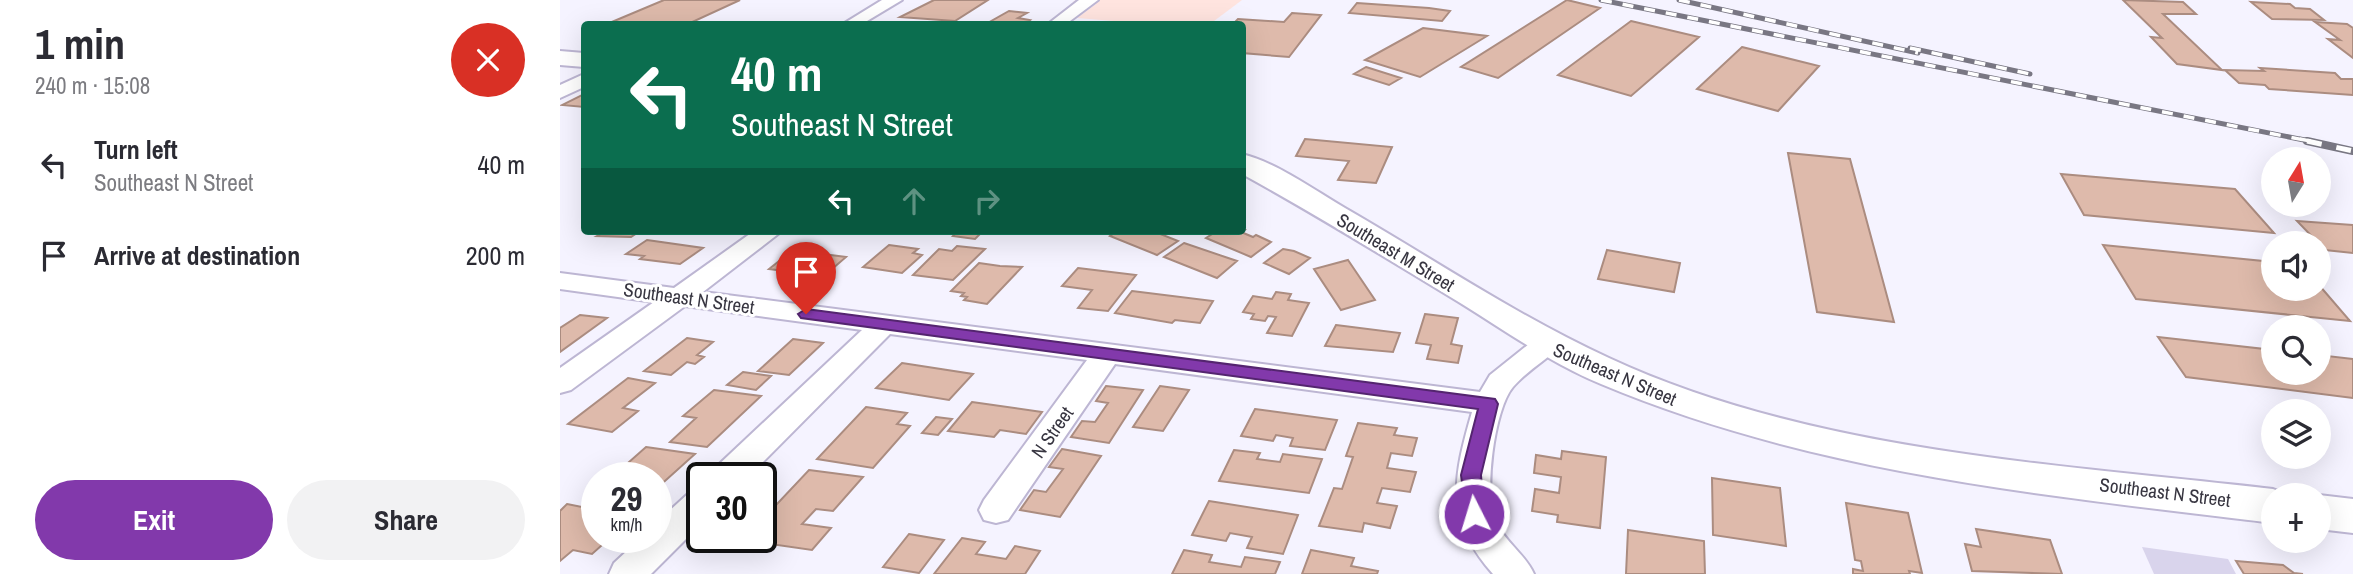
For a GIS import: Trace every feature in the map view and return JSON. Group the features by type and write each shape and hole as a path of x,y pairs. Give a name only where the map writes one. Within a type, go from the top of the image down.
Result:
{"street":[{"path":"856,21 894,0"},
{"path":"1060,21 1090,0"},
{"path":"560,58 581,60"},
{"path":"560,92 581,82"},
{"name":"Southeast M Street","path":"1246,164 1549,342"},
{"path":"560,383 764,235"},
{"name":"Southeast N Street","path":"560,281 1489,404 1500,382 1549,342 1611,374 1692,406 1790,435 1900,458 2261,504"},
{"path":"742,462 883,325"},
{"name":"N Street","path":"996,510 1107,354"},
{"path":"1489,404 1471,475 1472,504 1477,527 1492,551 1516,574"},
{"path":"2331,513 2353,516"},
{"path":"627,574 686,517"}],"shaded area":[{"path":"1242,0 1214,21 1114,21 1077,18 1096,4 1073,2"},
{"path":"2142,547 2228,559 2236,574 2154,574"}],"building":[{"path":"664,0 740,0 694,21 614,21"},
{"path":"934,0 988,0 955,21 900,17"},
{"path":"1567,0 1600,8 1498,78 1461,67"},
{"path":"2123,0 2183,2 2196,14 2163,14 2222,70 2177,64 2151,37 2162,38"},
{"path":"2251,2 2290,4 2295,8 2310,9 2324,20 2272,19"},
{"path":"1357,3 1450,11 1442,21 1349,13"},
{"path":"1009,11 1027,13 1018,18 1030,20 1029,21 991,21"},
{"path":"1292,13 1321,15 1289,57 1246,53 1246,21 1236,21 1238,19 1284,22"},
{"path":"1631,21 1699,37 1631,96 1558,75"},
{"path":"2315,22 2347,24 2353,28 2353,58 2328,39 2340,40"},
{"path":"1423,28 1487,36 1420,77 1365,60"},
{"path":"1742,47 1819,66 1778,111 1697,89"},
{"path":"1366,67 1401,78 1389,85 1354,74"},
{"path":"2260,68 2335,73 2341,79 2353,79 2353,95 2269,89 2265,85 2239,83 2225,70 2264,71"},
{"path":"581,96 581,107 562,105"},
{"path":"1305,139 1392,147 1376,183 1338,180 1349,161 1296,156"},
{"path":"1788,153 1850,159 1894,322 1817,312"},
{"path":"2061,174 2235,189 2272,231 2261,232 2084,215"},
{"path":"2297,221 2353,225 2353,253 2331,251 2331,231 2307,231"},
{"path":"1246,234 1253,237 1256,235 1271,242 1251,257 1206,238 1211,235"},
{"path":"599,235 634,235 631,237"},
{"path":"954,235 979,235 975,239"},
{"path":"1163,235 1178,241 1157,255 1110,236"},
{"path":"647,240 703,248 680,264 640,259 644,256 626,254"},
{"path":"1184,243 1237,261 1217,278 1164,257"},
{"path":"889,245 918,249 913,253 922,255 902,273 863,267"},
{"path":"2103,245 2261,261 2261,301 2331,299 2350,321 2331,319 2331,315 2292,315 2136,299"},
{"path":"957,246 985,249 953,280 913,275 939,249 952,251"},
{"path":"1283,249 1310,258 1289,274 1264,263"},
{"path":"793,250 846,257 824,276 769,269"},
{"path":"1607,250 1680,263 1674,292 1598,279"},
{"path":"1348,260 1375,300 1341,310 1314,269"},
{"path":"979,263 1022,267 987,304 964,300 967,297 961,296 964,293 951,291"},
{"path":"1078,268 1136,275 1108,311 1078,308 1092,290 1062,286"},
{"path":"1132,291 1213,301 1200,323 1175,320 1172,323 1115,313"},
{"path":"1276,292 1291,294 1288,300 1309,303 1292,336 1267,333 1276,317 1268,316 1265,321 1251,319 1254,314 1243,312 1253,296 1272,299"},
{"path":"1425,314 1458,318 1451,344 1462,346 1458,363 1427,359 1431,345 1416,343"},
{"path":"580,315 607,318 560,352 560,328"},
{"path":"1336,325 1400,333 1393,352 1325,346"},
{"path":"2158,337 2261,349 2261,385 2331,385 2331,356 2353,359 2353,398 2186,377"},
{"path":"687,338 713,342 697,355 704,357 695,364 687,362 671,375 644,371"},
{"path":"793,339 823,343 789,375 758,371"},
{"path":"902,363 973,374 949,400 876,388"},
{"path":"743,372 771,376 756,390 727,385"},
{"path":"628,378 655,383 623,408 638,411 612,432 568,424"},
{"path":"1106,386 1143,390 1109,443 1071,437 1082,421 1095,422 1108,403 1096,401"},
{"path":"1160,386 1189,390 1163,431 1133,427"},
{"path":"714,390 761,396 707,447 670,442 696,418 683,416"},
{"path":"972,402 1042,412 1026,434 1000,430 994,437 948,431"},
{"path":"866,407 907,413 897,424 910,426 873,468 817,459"},
{"path":"1255,409 1337,420 1325,450 1290,446 1293,438 1276,435 1273,441 1241,436"},
{"path":"936,417 952,419 938,435 922,433"},
{"path":"1358,423 1397,428 1394,435 1417,438 1412,456 1391,453 1387,468 1416,472 1410,492 1382,488 1377,503 1397,506 1390,528 1364,523 1362,532 1319,526 1334,488 1342,489 1353,457 1346,456"},
{"path":"646,447 695,454 672,475 672,462 629,462"},
{"path":"1062,449 1101,456 1060,517 1020,510 1034,490 1046,492 1063,469 1049,467"},
{"path":"1234,450 1260,453 1257,459 1280,462 1283,454 1322,459 1309,493 1219,481"},
{"path":"1562,451 1606,457 1600,528 1557,522 1558,515 1532,511 1535,489 1559,493 1561,477 1534,473 1536,455 1561,459"},
{"path":"809,470 863,477 833,511 816,509 802,524 831,528 812,550 777,545 777,504"},
{"path":"1712,478 1780,488 1786,546 1713,535"},
{"path":"1209,501 1298,515 1283,554 1247,548 1252,537 1230,533 1226,541 1192,535"},
{"path":"1846,503 1908,513 1922,573 1909,571 1910,574 1853,574 1853,569 1863,571 1861,561 1855,560"},
{"path":"567,504 581,507 581,552 573,550 560,561 560,511"},
{"path":"1976,529 2050,540 2062,574 1972,571 1965,544 1981,547"},
{"path":"1628,530 1704,541 1705,574 1626,574"},
{"path":"909,534 944,540 919,573 883,567"},
{"path":"962,538 985,542 976,554 1006,559 1015,546 1040,551 1025,574 934,574"},
{"path":"1184,550 1212,555 1209,562 1241,567 1245,557 1280,562 1275,574 1172,574"},
{"path":"1311,550 1354,558 1351,566 1378,571 1377,574 1302,574"},
{"path":"2236,561 2283,565 2294,573 2303,574 2244,574"}],"railway":[{"path":"1601,0 2309,141"},
{"path":"1679,0 1918,53"},
{"path":"1910,48 2030,74"},
{"path":"2300,139 2315,142"},
{"path":"2307,141 2353,151"}],"route":[{"path":"806,314 1489,404 1471,475 1474,514"}]}
